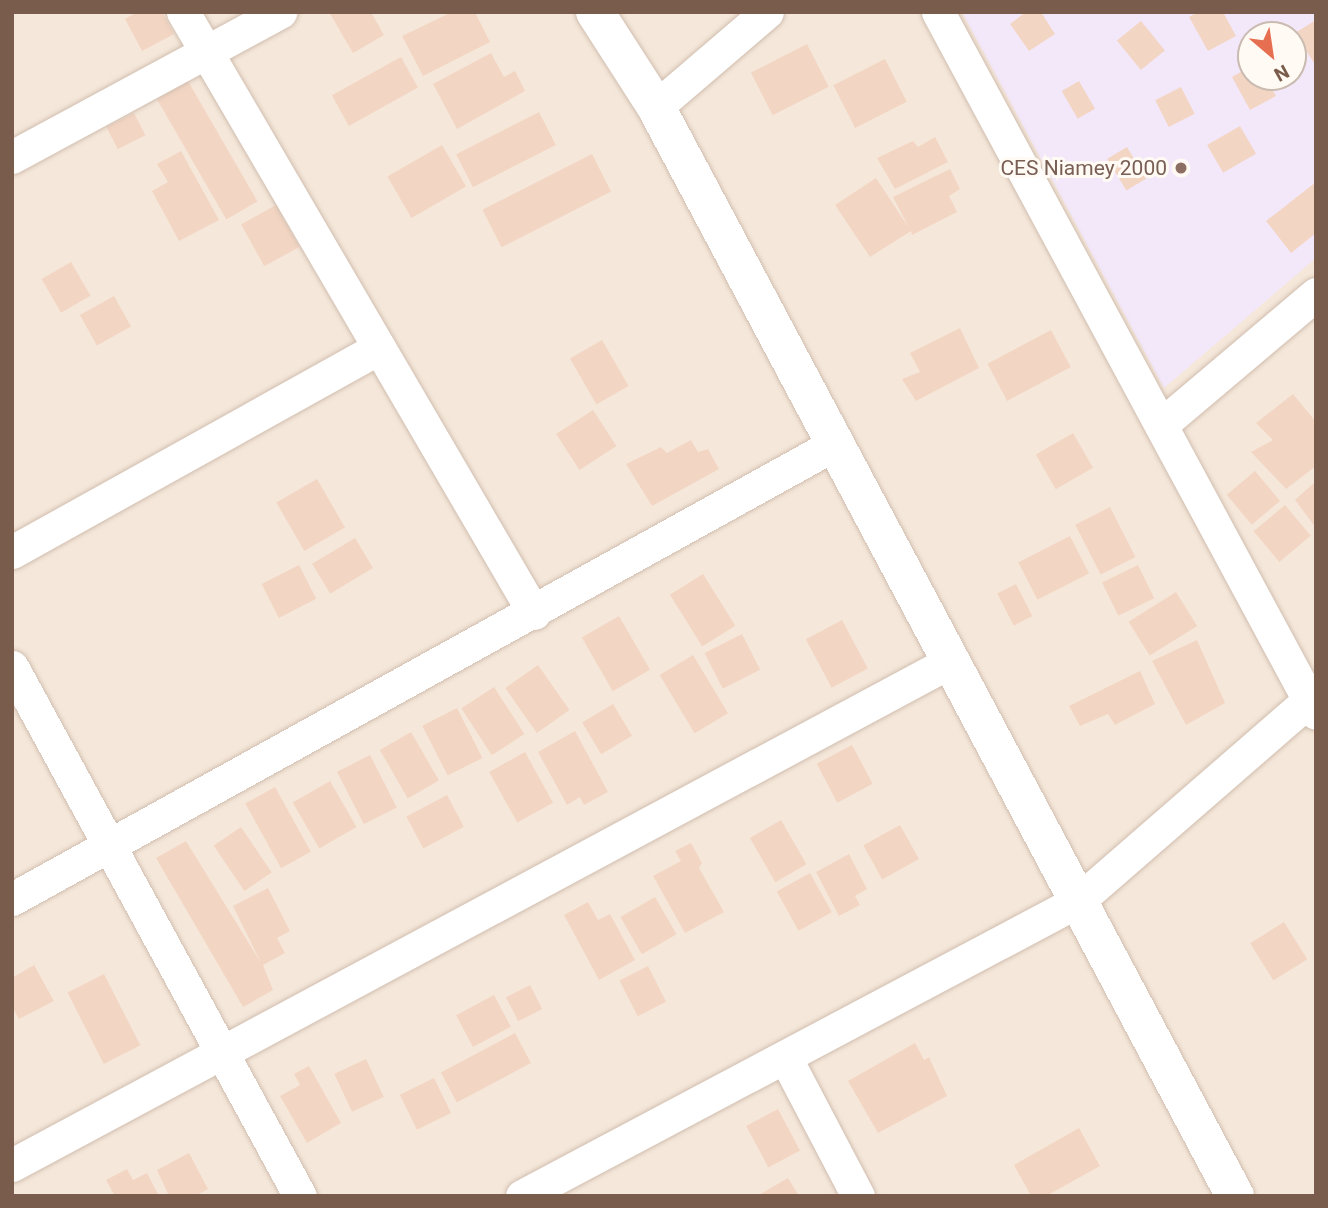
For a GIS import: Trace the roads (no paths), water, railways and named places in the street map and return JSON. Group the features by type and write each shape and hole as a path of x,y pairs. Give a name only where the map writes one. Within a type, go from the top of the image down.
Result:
{"street":[{"path":"183,12 534,613"},
{"path":"12,158 280,12"},
{"path":"596,12 656,107 1235,1196"},
{"path":"656,107 767,12"},
{"path":"522,1196 564,1186 785,1057 1078,901 1313,703 938,12"},
{"path":"1161,425 1316,293"},
{"path":"12,552 379,348"},
{"path":"12,899 534,613 835,444"},
{"path":"12,1165 951,661"},
{"path":"12,667 300,1196"},
{"path":"785,1057 859,1196"}],"place":[{"name":"CES Niamey 2000","path":"1181,168"}]}
